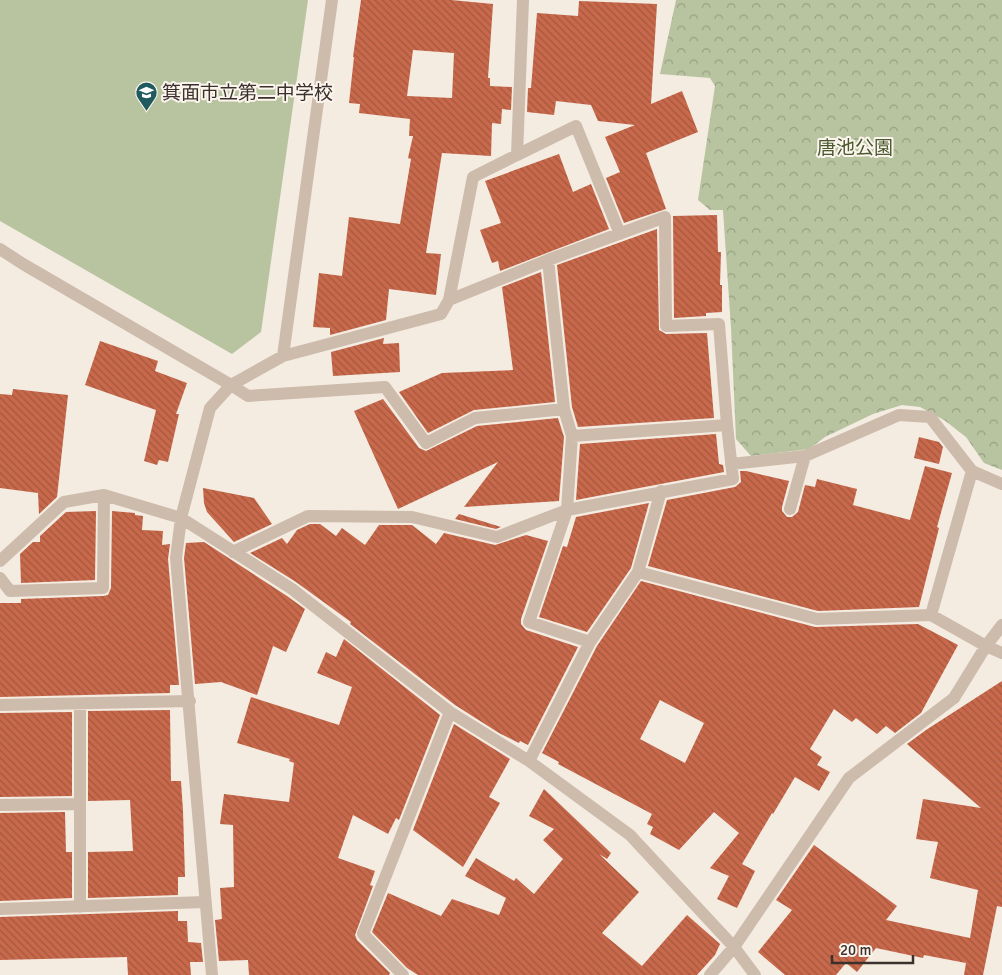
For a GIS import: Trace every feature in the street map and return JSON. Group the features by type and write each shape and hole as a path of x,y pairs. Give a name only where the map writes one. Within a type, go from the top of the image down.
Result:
{"street":[{"path":"283,356 332,0"},
{"path":"517,155 523,0"},
{"path":"212,975 190,701 176,558 181,518 210,408 230,385 283,356 440,314 449,300 472,177 576,126 620,234"},
{"path":"233,552 308,516 412,517 497,537 567,510 733,479 720,324 666,326 665,217 548,260 449,300"},
{"path":"0,249 248,396 385,387 426,444 475,418 564,409"},
{"path":"548,260 564,409 572,436 567,510 529,622 590,642"},
{"path":"731,464 805,456 899,415 930,417 972,471 1002,484"},
{"path":"572,436 727,425"},
{"path":"790,509 805,456"},
{"path":"931,615 972,471"},
{"path":"529,761 590,642 638,572 661,491"},
{"path":"0,578 10,592 102,588 104,494"},
{"path":"0,561 64,502 104,494 181,518 292,589 450,712 529,761 630,835 734,947 755,975"},
{"path":"638,572 817,619 931,615 1002,653"},
{"path":"710,975 734,947 849,778 954,698 986,646 1002,625"},
{"path":"0,705 190,701"},
{"path":"80,704 80,907"},
{"path":"403,975 362,934 450,712"},
{"path":"0,805 79,804"},
{"path":"0,909 205,902"}],"green space":[{"name":"箕面市立第二中学校","path":"0,0 308,0 261,332 232,354 0,221"},
{"name":"唐池公園","path":"676,0 1002,0 1002,470 984,463 966,437 944,420 920,407 902,405 873,414 825,437 809,449 751,456 736,439 723,210 710,210 698,200 715,86 710,78 660,74"}],"building":[{"path":"361,0 451,0 493,4 488,78 490,78 490,86 512,87 511,110 502,109 501,124 492,123 491,156 442,153 426,253 441,254 436,295 389,289 386,320 330,335 330,328 313,327 319,273 342,276 349,217 400,224 411,159 408,158 413,136 409,136 410,119 359,113 360,104 349,103","holes":["413,50 454,53 452,98 407,96"]},
{"path":"579,1 657,4 651,104 682,91 698,132 646,153 666,209 624,223 606,178 620,172 605,137 635,125 598,121 591,105 556,101 554,115 527,112 528,88 531,88 537,13 578,16"},
{"path":"559,154 573,192 591,184 609,229 500,271 498,261 492,263 480,230 501,223 485,181"},
{"path":"717,215 718,252 721,252 720,285 722,285 722,312 706,313 706,316 674,318 673,216"},
{"path":"657,229 659,330 666,334 707,333 714,418 578,427 572,407 557,265"},
{"path":"541,272 555,402 474,410 428,433 399,392 442,373 513,370 502,287"},
{"path":"384,338 383,344 399,343 400,372 333,376 331,352"},
{"path":"100,341 158,361 155,371 187,383 176,414 179,414 168,462 159,460 157,465 144,461 156,410 85,385"},
{"path":"13,389 68,395 57,497 39,514 38,493 0,488 0,394 12,395"},
{"path":"383,399 419,448 426,451 477,426 558,418 564,437 559,501 464,507 498,462 398,509 354,411"},
{"path":"716,434 719,464 723,465 724,472 576,500 580,444"},
{"path":"919,437 939,442 943,447 939,464 914,458"},
{"path":"925,466 952,473 937,527 939,528 919,607 818,611 648,566 667,500 735,487 741,482 740,471 789,481 782,507 782,511 787,517 792,517 798,512 805,485 815,487 817,479 857,489 853,505 910,520"},
{"path":"203,488 254,498 272,524 234,542 207,512"},
{"path":"649,503 631,568 587,632 539,617 563,546 567,547 576,517"},
{"path":"96,511 95,580 21,583 20,554 33,542 40,542 40,536 66,512"},
{"path":"112,511 135,513 135,515 143,516 142,530 163,531 162,545 170,544 168,559 179,685 170,685 170,693 0,697 0,603 21,603 21,599 108,595 111,588"},
{"path":"459,514 501,527 496,529 455,519"},
{"path":"310,524 320,524 336,536 342,528 365,545 379,525 412,525 436,544 444,533 495,545 526,535 548,541 521,619 521,624 526,630 578,647 528,745 520,741 519,743 499,733 455,705 350,624 351,622 296,582 250,553 282,538 287,544 297,530"},
{"path":"204,542 305,609 286,652 273,646 257,695 221,682 195,684 184,558 186,543"},
{"path":"641,581 815,627 918,624 958,645 921,713 895,733 886,726 877,734 856,718 852,722 834,709 810,749 822,757 817,765 830,772 819,791 795,777 742,864 755,871 737,908 717,899 729,876 710,868 739,833 714,812 679,850 650,834 653,827 647,824 652,814 558,764 559,762 542,753 597,646","holes":["660,700 704,723 685,763 640,739"]},
{"path":"344,639 440,715 399,820 396,818 388,834 353,815 338,858 375,871 370,885 373,886 355,935 357,940 390,973 389,975 249,975 248,960 219,961 215,920 222,919 220,888 234,887 233,825 220,824 224,794 289,802 294,763 289,761 290,759 237,743 251,697 339,725 352,687 317,673 326,652 336,657"},
{"path":"1002,681 1002,907 997,906 983,975 964,975 966,963 924,955 923,958 876,948 857,972 846,963 836,975 785,975 758,952 792,910 776,900 814,845 897,906 886,920 970,938 978,890 930,878 938,842 916,839 923,799 981,808 907,744"},
{"path":"170,710 171,781 181,781 183,811 185,877 178,877 178,895 88,898 88,852 133,851 130,800 88,801 88,711"},
{"path":"72,712 72,796 0,797 0,713"},
{"path":"454,724 510,759 489,797 500,803 463,867 413,830"},
{"path":"544,789 611,853 607,859 599,854 639,892 602,933 642,966 687,915 720,944 715,955 697,975 418,975 407,968 372,932 388,893 441,916 452,899 499,915 506,898 465,876 476,858 514,881 516,878 534,894 563,859 543,840 554,829 529,816"},
{"path":"65,812 66,852 72,852 72,898 0,901 0,813"},
{"path":"178,911 178,921 187,921 188,942 201,943 203,962 190,962 191,975 128,975 127,957 0,960 0,917"}],"place":[{"name":"箕面市立第二中学校","path":"146,111"}]}
